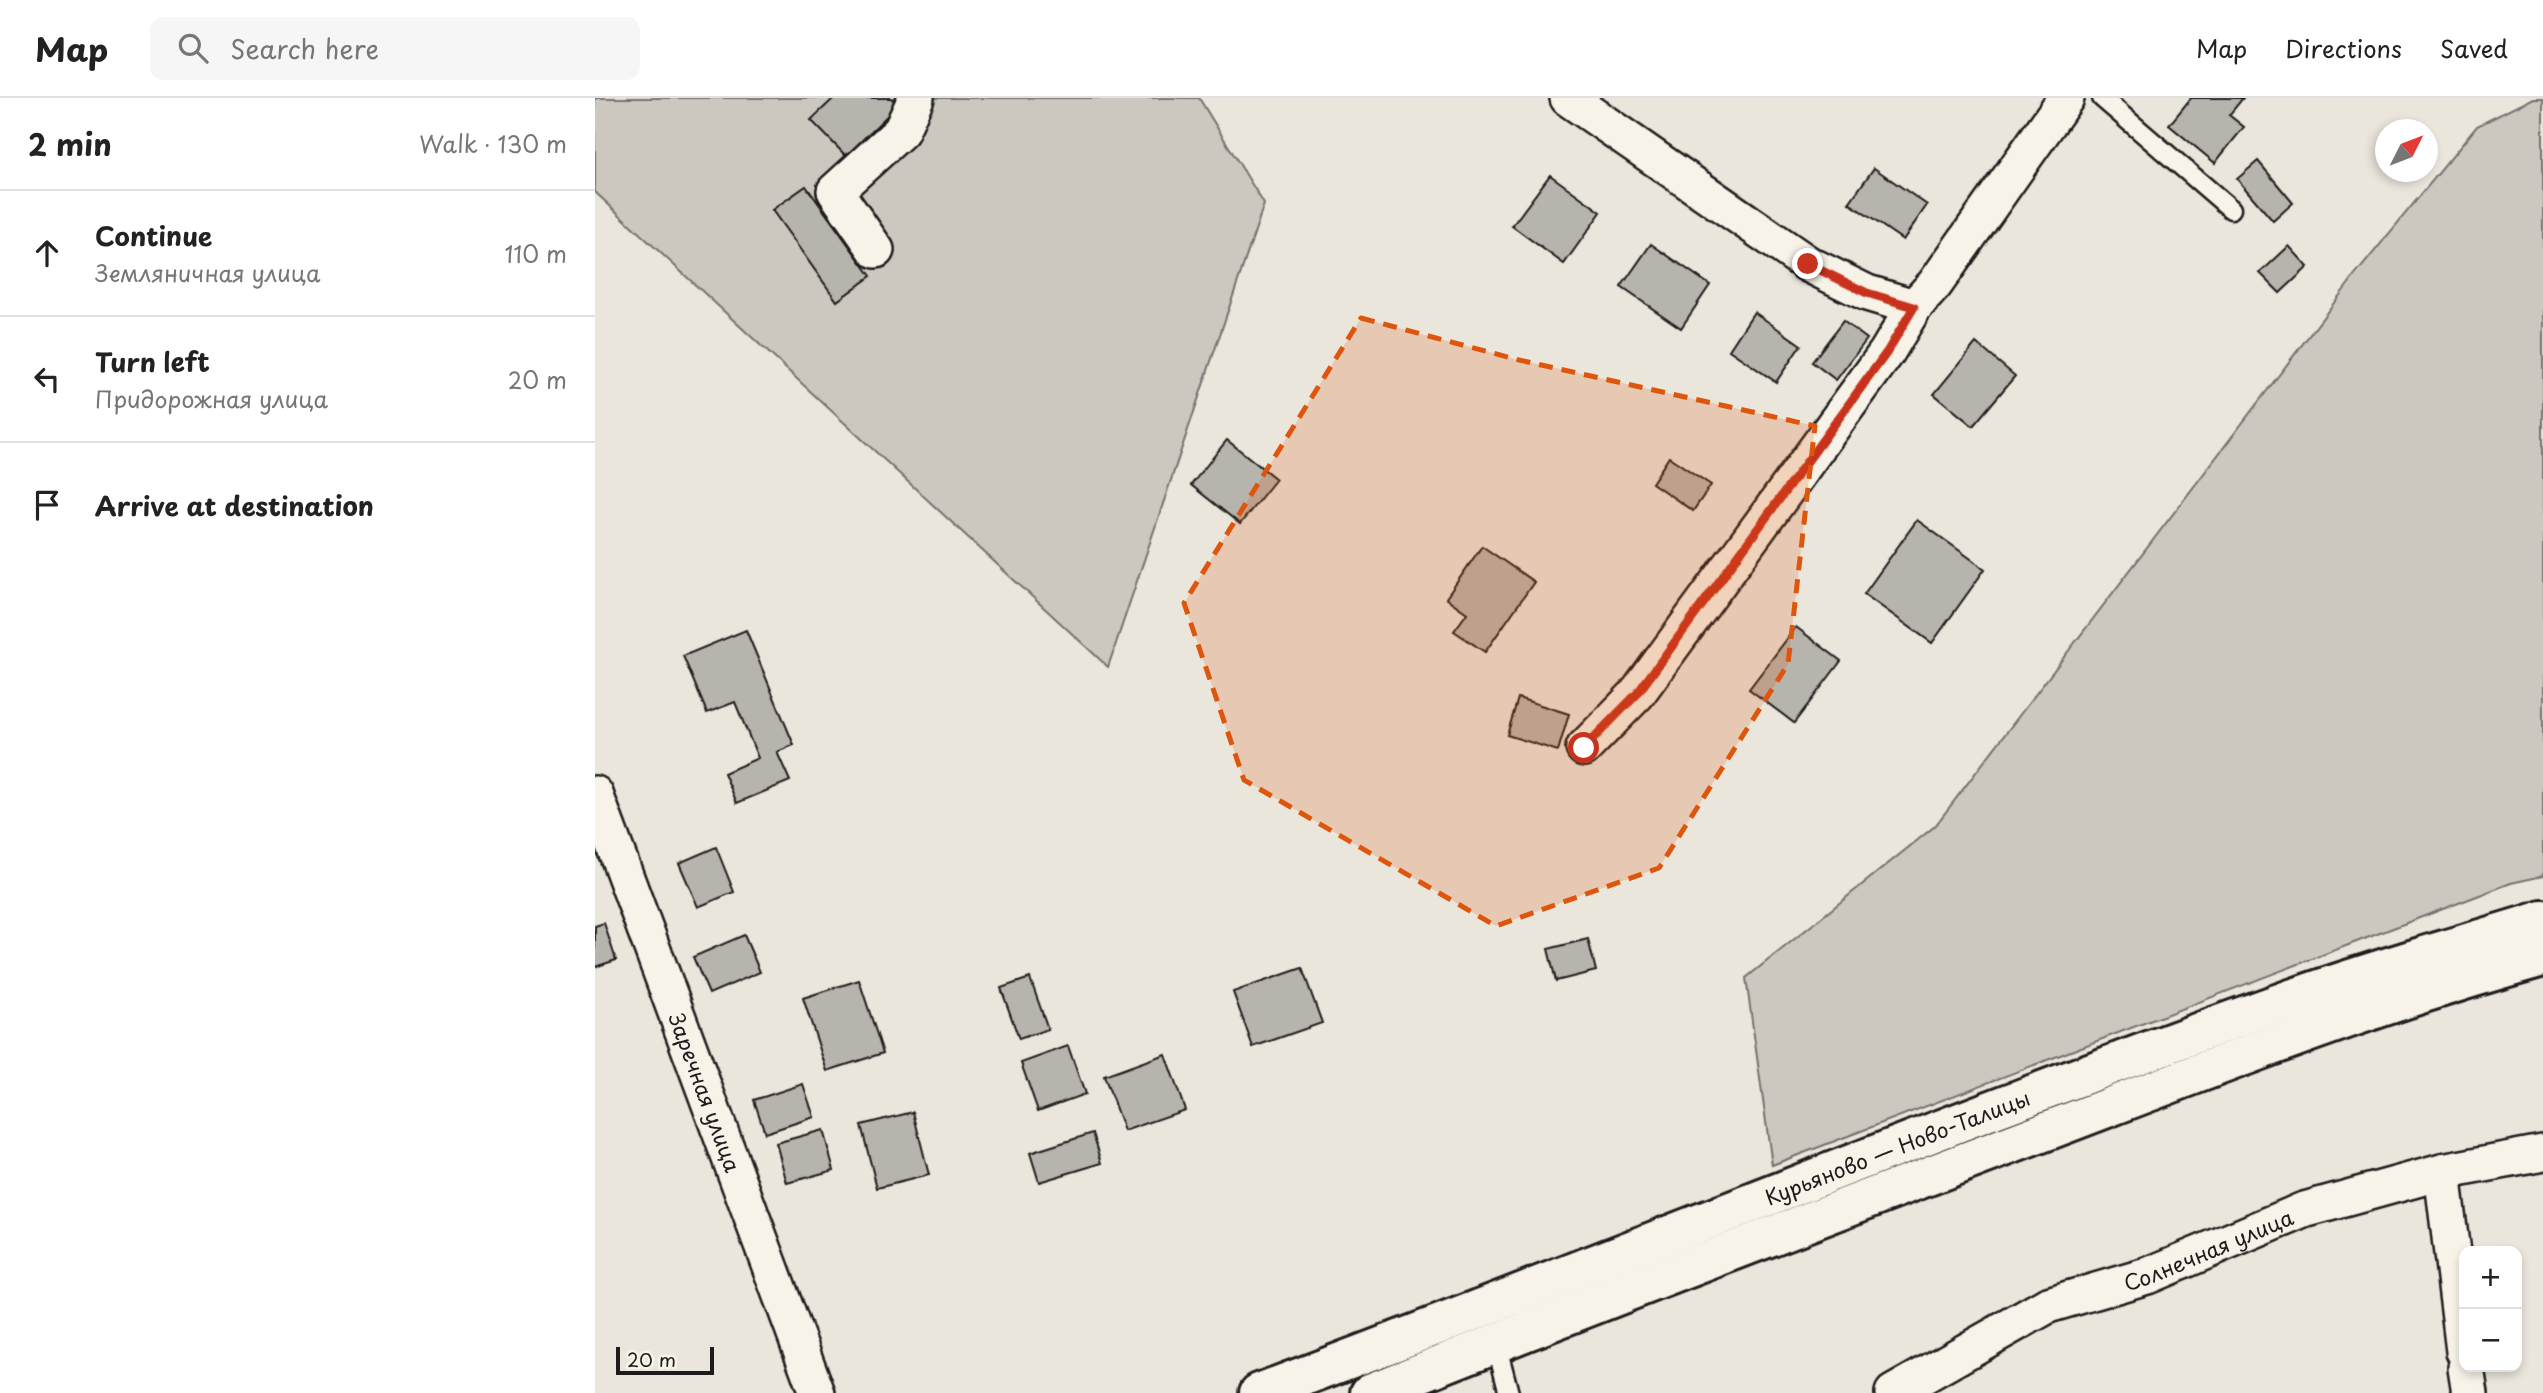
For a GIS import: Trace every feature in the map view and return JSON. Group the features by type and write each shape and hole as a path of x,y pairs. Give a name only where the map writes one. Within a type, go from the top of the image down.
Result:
{"main road":[{"name":"Курьяново — Ново-Талицы","path":"1259,1393 1485,1309 1891,1149 2296,997 2543,920"},
{"name":"Курьяново — Ново-Талицы","path":"1370,1393 2310,1031 2463,979 2543,957"}],"street":[{"path":"876,250 835,191 901,131 916,98"},
{"path":"1568,98 1808,264 1867,293 1914,307"},
{"path":"1584,748 1637,694 1693,619 1887,352 1914,307 1935,284 2066,98"},
{"name":"Заречная улица","path":"595,794 817,1393"},
{"name":"Солнечная улица","path":"1893,1393 2048,1305 2147,1276 2304,1210 2442,1172 2543,1153"},
{"path":"2442,1172 2459,1310"},
{"path":"2467,1372 2470,1393"}],"lane":[{"path":"2102,98 2231,209"},
{"path":"1496,1343 1509,1393"}],"highlighted area":[{"path":"1361,318 1519,360 1815,426 1788,664 1659,868 1496,926 1244,780 1184,603"}],"shaded area":[{"path":"595,98 1199,98 1264,204 1108,667 595,192"},
{"path":"2533,98 2543,98 2543,876 2511,883 1772,1165 1746,978 1935,826 2356,274 2431,182 2438,182 2438,174 2477,126"}],"building":[{"path":"834,98 891,98 898,105 846,156 811,120"},
{"path":"2191,98 2243,98 2229,115 2244,127 2215,163 2169,125"},
{"path":"2258,161 2293,203 2273,221 2237,179"},
{"path":"1874,168 1927,205 1903,240 1849,203"},
{"path":"1550,175 1601,212 1564,264 1512,226"},
{"path":"806,186 871,276 837,301 772,210"},
{"path":"1651,244 1710,285 1681,328 1621,287"},
{"path":"2289,246 2308,267 2280,293 2260,273"},
{"path":"1754,312 1801,345 1776,382 1729,350"},
{"path":"1843,321 1867,339 1836,380 1812,362"},
{"path":"1976,343 2015,376 1973,426 1934,394"},
{"path":"1227,440 1276,479 1240,524 1191,485"},
{"path":"1669,457 1711,485 1693,511 1652,483"},
{"path":"1917,520 1985,569 1932,643 1864,594"},
{"path":"1482,546 1534,582 1485,652 1454,631 1467,613 1446,598"},
{"path":"1796,627 1841,661 1794,723 1749,689"},
{"path":"746,630 794,745 777,752 790,781 737,803 724,773 758,758 735,702 707,713 683,656"},
{"path":"1518,698 1569,714 1558,751 1507,735"},
{"path":"716,847 734,892 698,907 679,863"},
{"path":"604,923 616,960 595,967 595,926"},
{"path":"744,935 760,972 709,994 693,957"},
{"path":"1588,939 1596,971 1556,981 1548,949"},
{"path":"1302,968 1322,1023 1253,1047 1233,992"},
{"path":"1030,978 1048,1029 1019,1039 1001,988"},
{"path":"859,980 883,1053 827,1071 803,998"},
{"path":"1068,1046 1085,1094 1038,1111 1021,1063"},
{"path":"1165,1054 1185,1110 1124,1131 1104,1076"},
{"path":"803,1084 814,1117 765,1133 754,1100"},
{"path":"913,1112 929,1175 877,1188 861,1125"},
{"path":"823,1130 834,1170 787,1183 776,1143"},
{"path":"1093,1133 1102,1163 1039,1182 1030,1153"}],"route":[{"path":"1584,748 1637,694 1887,352 1914,307 1867,293 1808,264"}]}
